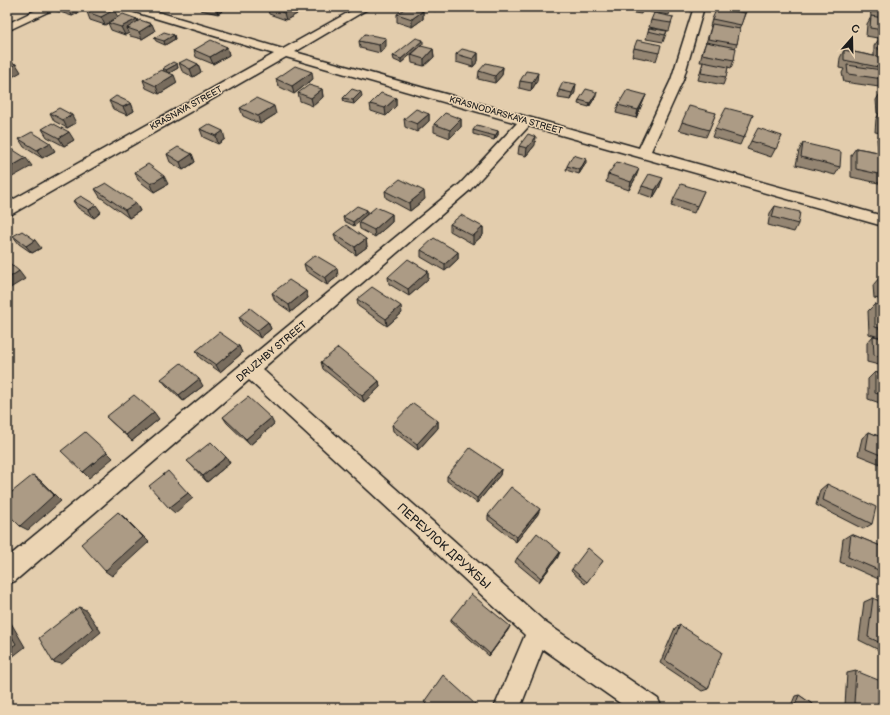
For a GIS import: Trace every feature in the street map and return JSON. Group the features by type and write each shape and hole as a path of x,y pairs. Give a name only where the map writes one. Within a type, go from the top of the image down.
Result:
{"street":[{"path":"7,28 50,7"},
{"name":"KRASNODARSKAYA STREET","path":"130,7 284,53 883,221"},
{"name":"KRASNAYA STREET","path":"7,210 366,7"},
{"path":"644,154 677,80 699,7"},
{"name":"DRUZHBY STREET","path":"7,573 465,187 527,120"},
{"name":"ПЕРЕУЛОК ДРУЖБЫ","path":"249,369 538,631 649,708"},
{"path":"507,708 538,631"}],"building":[{"path":"96,7 106,7 114,10 101,17 87,12"},
{"path":"269,7 294,7 284,13"},
{"path":"407,7 423,11 412,19 397,14"},
{"path":"622,7 643,7 642,10"},
{"path":"875,7 883,7 883,12 875,11"},
{"path":"717,8 745,13 741,25 712,19"},
{"path":"654,13 673,17 671,23 651,20"},
{"path":"123,14 137,19 121,27 108,23"},
{"path":"871,16 883,18 883,30 870,28"},
{"path":"140,20 152,24 139,32 127,28"},
{"path":"712,24 740,29 737,44 708,39"},
{"path":"649,28 667,31 665,35 648,31"},
{"path":"164,32 174,35 164,41 154,38"},
{"path":"365,34 386,38 379,45 359,41"},
{"path":"416,38 423,40 401,59 393,56"},
{"path":"879,39 883,39 883,50 878,49"},
{"path":"211,40 227,47 210,57 194,50"},
{"path":"637,40 661,45 659,53 634,48"},
{"path":"706,42 736,48 734,60 702,54"},
{"path":"421,46 433,49 424,59 411,55"},
{"path":"462,49 478,53 473,59 456,54"},
{"path":"844,50 883,58 883,68 844,60"},
{"path":"187,59 198,64 190,69 179,63"},
{"path":"7,61 16,64 7,69"},
{"path":"173,62 177,64 166,70 163,68"},
{"path":"703,62 728,67 726,77 701,73"},
{"path":"486,63 503,67 495,76 479,71"},
{"path":"847,65 882,70 883,79 848,74"},
{"path":"295,66 312,72 292,86 276,79"},
{"path":"161,70 174,75 156,86 143,80"},
{"path":"526,71 538,73 532,83 520,81"},
{"path":"563,82 576,84 572,93 559,90"},
{"path":"309,85 322,89 311,98 298,93"},
{"path":"352,89 361,92 353,100 343,98"},
{"path":"586,89 597,92 590,103 579,100"},
{"path":"627,90 646,95 638,110 618,105"},
{"path":"881,92 883,92 883,106 882,105"},
{"path":"381,93 396,98 385,108 370,104"},
{"path":"116,96 131,103 123,107 109,101"},
{"path":"256,98 274,106 258,116 240,108"},
{"path":"689,106 716,113 709,130 682,122"},
{"path":"59,108 72,115 63,120 50,113"},
{"path":"726,108 753,115 744,138 715,129"},
{"path":"416,109 429,114 417,124 404,119"},
{"path":"881,112 883,112 883,125 880,124"},
{"path":"445,113 461,119 450,130 434,124"},
{"path":"52,123 69,132 59,138 42,129"},
{"path":"208,124 223,131 216,136 200,129"},
{"path":"477,125 498,131 495,136 473,130"},
{"path":"758,128 782,136 776,149 751,141"},
{"path":"32,132 50,143 37,150 19,139"},
{"path":"528,134 536,137 527,148 519,146"},
{"path":"803,143 841,152 840,167 801,157"},
{"path":"7,146 26,158 7,169"},
{"path":"178,147 192,154 180,162 167,154"},
{"path":"856,148 883,153 883,175 856,169"},
{"path":"573,155 586,159 580,170 567,166"},
{"path":"617,162 639,169 631,182 608,174"},
{"path":"148,164 164,176 151,184 135,172"},
{"path":"649,174 663,178 655,190 642,186"},
{"path":"400,179 424,191 409,203 385,191"},
{"path":"106,183 136,203 125,210 95,189"},
{"path":"681,184 704,191 697,206 674,198"},
{"path":"81,196 96,205 89,210 73,201"},
{"path":"357,206 367,210 353,222 343,217"},
{"path":"775,206 800,212 798,224 772,217"},
{"path":"376,207 392,214 374,230 358,222"},
{"path":"461,215 483,227 473,236 450,224"},
{"path":"346,225 366,239 355,247 334,234"},
{"path":"22,231 35,240 26,246 13,236"},
{"path":"434,238 458,252 445,264 421,250"},
{"path":"315,255 337,268 325,278 304,264"},
{"path":"408,259 428,271 408,289 388,277"},
{"path":"7,261 19,271 7,279"},
{"path":"880,277 883,278 883,291 880,290"},
{"path":"289,280 306,291 289,305 272,293"},
{"path":"372,287 401,306 386,319 357,299"},
{"path":"875,304 883,306 883,329 875,327"},
{"path":"250,308 268,322 257,331 239,317"},
{"path":"219,332 239,346 216,365 196,351"},
{"path":"873,336 883,338 883,357 874,355"},
{"path":"338,348 379,381 362,396 321,362"},
{"path":"181,363 199,379 179,395 161,379"},
{"path":"875,372 883,375 883,395 875,393"},
{"path":"134,395 154,412 126,435 106,417"},
{"path":"248,397 271,418 246,439 223,417"},
{"path":"413,403 438,421 417,444 392,425"},
{"path":"85,432 107,452 83,472 61,451"},
{"path":"869,432 883,438 883,456 866,449"},
{"path":"211,442 226,457 203,476 187,461"},
{"path":"470,448 501,469 477,498 447,476"},
{"path":"168,471 188,493 169,508 149,486"},
{"path":"33,475 54,495 20,526 7,513 7,496"},
{"path":"827,484 876,507 872,524 823,500"},
{"path":"511,487 540,509 517,537 488,515"},
{"path":"118,512 143,537 105,571 81,544"},
{"path":"537,533 560,552 541,578 517,558"},
{"path":"851,534 883,547 883,572 848,557"},
{"path":"588,548 603,561 587,582 572,569"},
{"path":"471,594 510,626 490,654 451,619"},
{"path":"873,598 883,603 883,644 868,637"},
{"path":"79,607 93,629 53,662 39,638"},
{"path":"680,625 722,652 708,689 665,660"},
{"path":"7,628 16,644 7,650"},
{"path":"856,671 883,682 883,708 865,708 854,703"},
{"path":"443,675 475,704 472,708 430,708 424,702"},
{"path":"799,695 818,708 794,708"}]}
